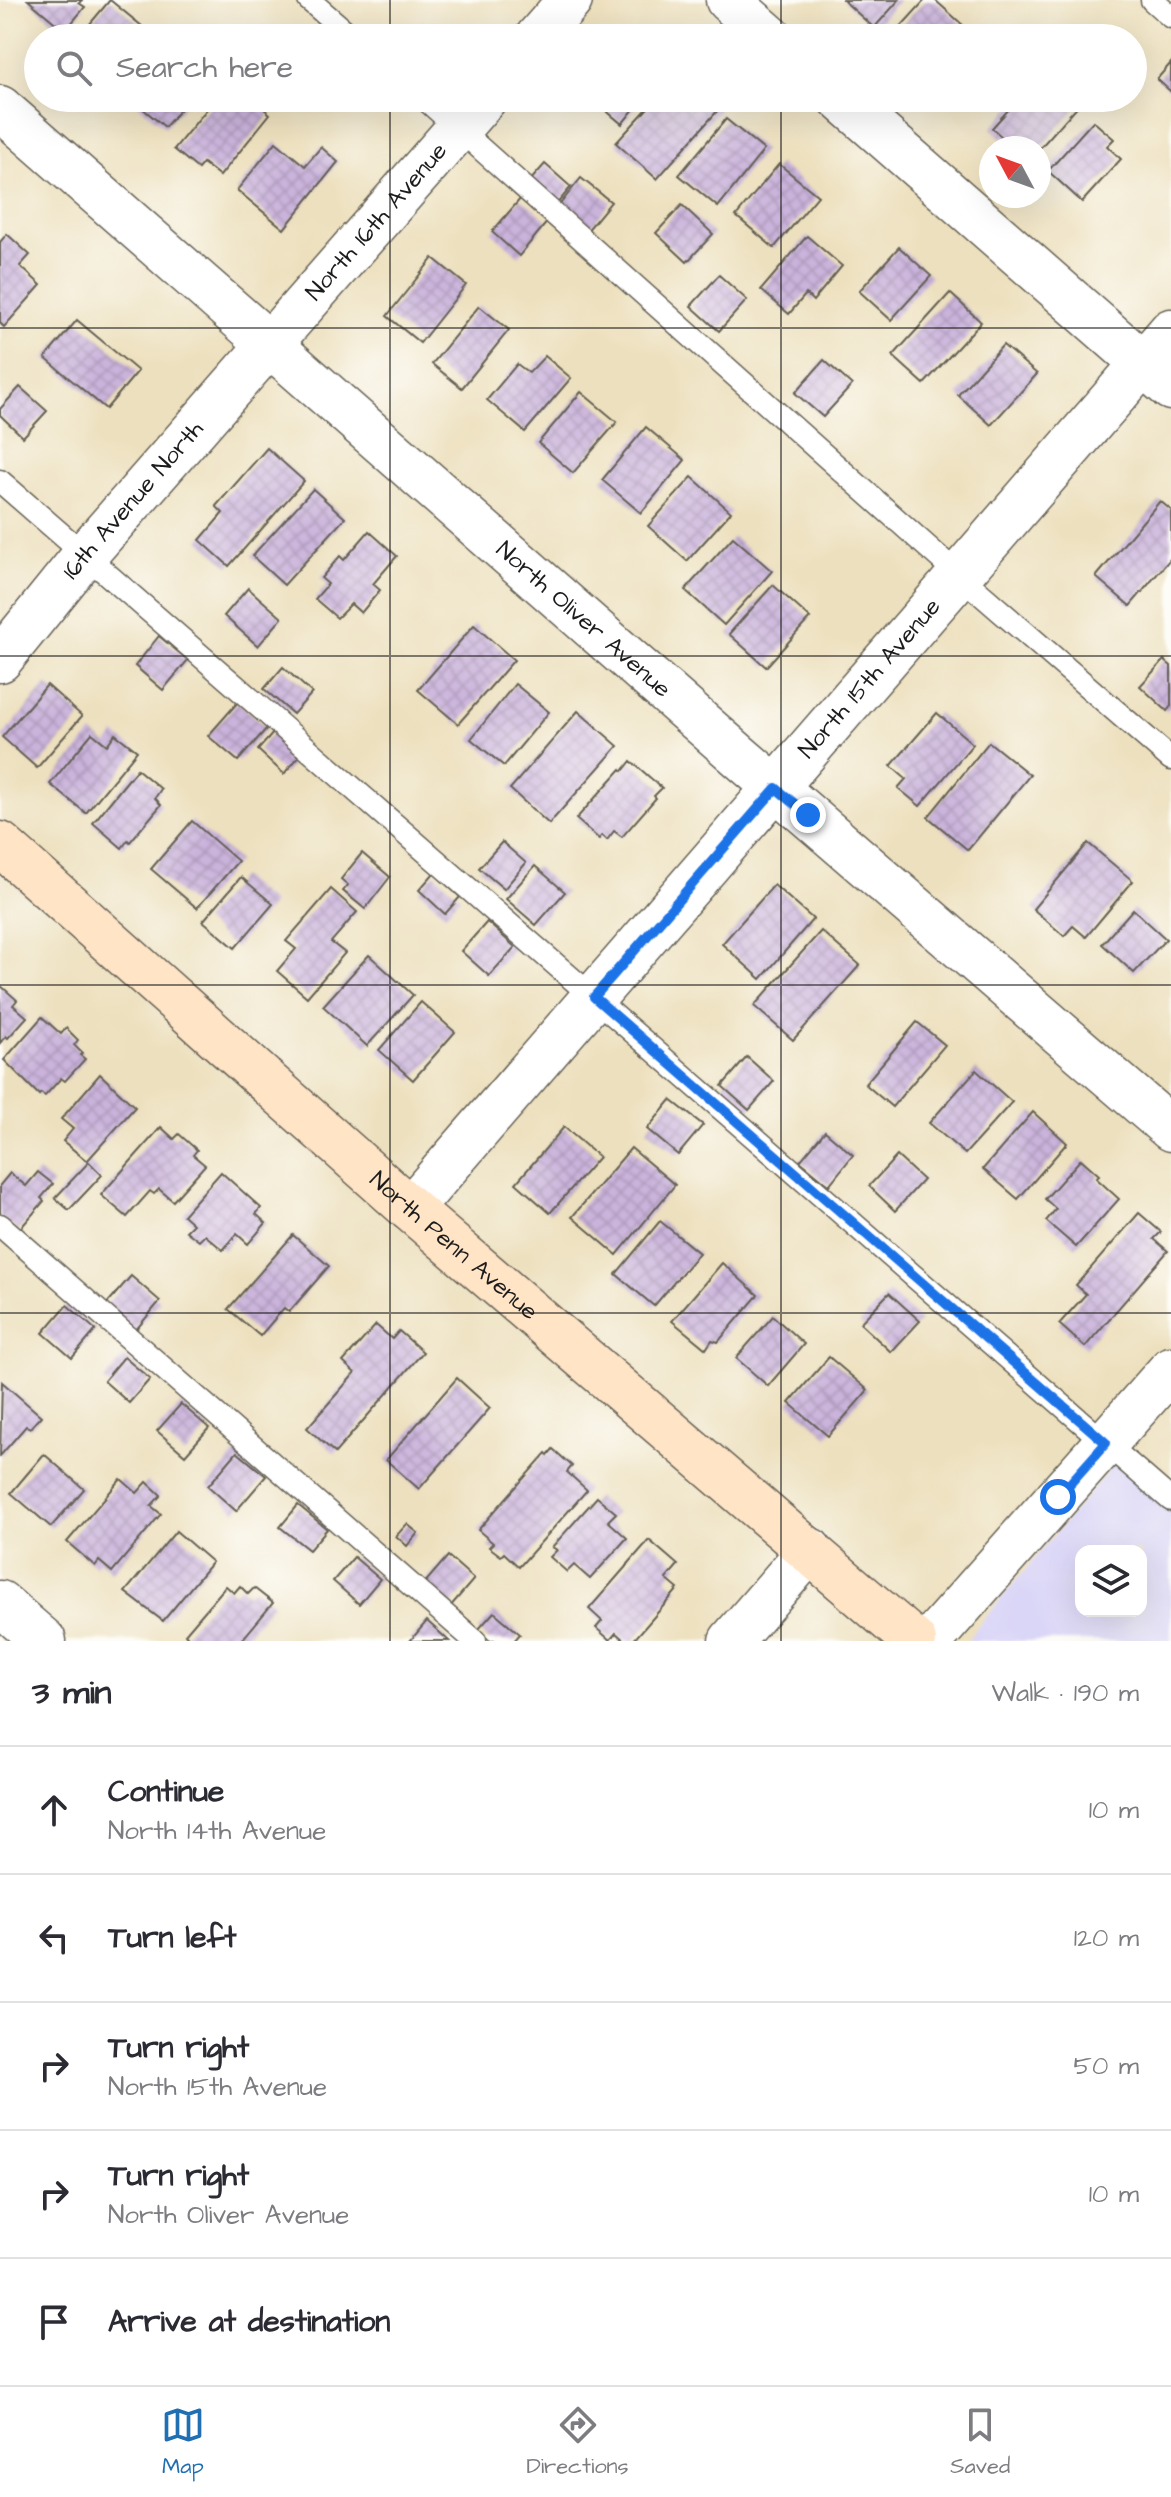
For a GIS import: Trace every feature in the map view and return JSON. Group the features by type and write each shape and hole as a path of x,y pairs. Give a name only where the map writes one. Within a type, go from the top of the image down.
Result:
{"main road":[{"name":"North Penn Avenue","path":"0,844 410,1209 914,1641"}],"street":[{"path":"549,24 570,0"},
{"path":"728,0 755,24"},
{"name":"North Oliver Avenue","path":"0,108 776,788 1171,1129"},
{"path":"856,112 1157,375"},
{"name":"North 16th Avenue","path":"270,345 472,113"},
{"name":"North 15th Avenue","path":"410,1209 960,576 1157,375 1171,331"},
{"name":"16th Avenue North","path":"0,660 84,556 270,345"},
{"path":"930,1641 1171,1369"},
{"path":"731,1641 810,1550"},
{"path":"0,1603 44,1641"}],"lane":[{"path":"309,0 337,24"},
{"path":"1152,0 1171,17"},
{"path":"472,113 960,576 1171,759"},
{"path":"0,481 1171,1500"},
{"path":"0,1225 475,1641"}],"shaded area":[{"path":"1126,1449 1171,1489 1171,1641 969,1641"}],"building":[{"path":"28,0 82,0 79,3 85,7 71,24 57,24"},
{"path":"110,0 139,24 90,24"},
{"path":"843,0 899,0 878,24 870,24"},
{"path":"925,0 935,0 962,24 903,24"},
{"path":"1171,63 1171,92 1157,79"},
{"path":"147,112 178,112 165,127"},
{"path":"204,112 270,114 220,176 203,163 198,169 174,149"},
{"path":"608,112 632,112 622,124"},
{"path":"644,112 716,112 657,179 616,143"},
{"path":"1006,112 1072,112 1051,136 1001,136 992,128"},
{"path":"726,119 764,150 718,207 679,175"},
{"path":"1093,121 1114,139 1107,146 1121,159 1082,202 1051,174 1051,168"},
{"path":"276,142 305,166 321,147 338,162 284,229 237,190"},
{"path":"545,164 571,187 556,205 529,182"},
{"path":"779,164 818,196 774,248 736,216"},
{"path":"581,178 611,202 586,232 557,208"},
{"path":"521,198 548,221 519,256 492,232"},
{"path":"682,205 713,234 687,262 656,233"},
{"path":"7,234 30,255 20,266 41,285 4,327 0,323 0,242"},
{"path":"807,236 842,266 813,301 806,294 789,314 761,290"},
{"path":"899,247 931,276 891,320 859,291"},
{"path":"433,258 466,285 420,343 387,316"},
{"path":"719,275 747,300 719,331 691,306"},
{"path":"950,293 981,322 924,384 893,356"},
{"path":"479,306 509,330 462,388 432,364"},
{"path":"77,320 138,371 106,409 45,358"},
{"path":"1003,345 1037,374 991,425 958,395"},
{"path":"545,356 571,378 525,432 487,400 517,364 529,373"},
{"path":"824,360 852,385 823,417 795,393"},
{"path":"20,387 47,411 23,437 0,415 0,409"},
{"path":"581,392 617,422 573,473 538,443"},
{"path":"646,427 685,460 641,513 602,480"},
{"path":"267,448 304,481 229,566 200,540 223,513 216,506"},
{"path":"692,477 731,512 687,561 648,526"},
{"path":"313,489 345,518 284,585 252,556"},
{"path":"1160,501 1171,510 1171,558 1130,606 1096,577"},
{"path":"369,531 397,556 373,584 380,590 361,613 351,604 337,618 315,599 328,584 321,578 340,556 344,560"},
{"path":"733,537 772,571 724,625 685,590"},
{"path":"773,585 810,618 766,667 729,634"},
{"path":"248,588 282,618 258,646 224,616"},
{"path":"474,625 514,660 458,724 418,690"},
{"path":"159,636 188,660 163,690 135,666"},
{"path":"1164,660 1171,666 1171,706 1167,711 1140,686"},
{"path":"283,667 312,693 293,714 264,689"},
{"path":"515,684 549,712 504,766 471,739"},
{"path":"47,685 82,716 37,768 2,737"},
{"path":"238,702 267,728 238,761 208,736"},
{"path":"578,711 618,746 549,824 510,789"},
{"path":"937,713 973,744 920,806 898,788 906,779 891,766"},
{"path":"275,731 301,754 284,774 258,750"},
{"path":"92,733 107,745 115,734 137,751 86,813 50,784"},
{"path":"989,742 1030,775 968,850 928,817"},
{"path":"631,761 662,788 622,837 614,831 607,840 602,835 599,839 576,819"},
{"path":"137,769 161,789 155,798 161,805 122,848 93,823"},
{"path":"192,821 238,861 197,908 151,869"},
{"path":"502,842 526,863 504,889 479,868"},
{"path":"1088,843 1133,881 1086,937 1073,926 1064,936 1033,909"},
{"path":"362,853 390,877 365,909 343,891 348,885 341,879"},
{"path":"535,866 565,892 536,925 506,899"},
{"path":"434,873 460,897 445,914 419,890"},
{"path":"241,877 273,904 235,948 203,921"},
{"path":"774,885 813,919 761,979 722,944"},
{"path":"331,889 357,912 331,942 345,953 307,997 277,971 296,949 286,941"},
{"path":"1133,909 1166,939 1134,973 1102,944"},
{"path":"487,922 515,947 489,976 461,951"},
{"path":"821,931 860,965 793,1040 754,1006"},
{"path":"369,955 413,995 367,1046 323,1006"},
{"path":"0,985 17,1000 13,1005 27,1017 0,1043"},
{"path":"421,1002 455,1032 413,1080 379,1050"},
{"path":"42,1017 61,1034 66,1028 78,1040 74,1045 85,1059 65,1081 61,1078 45,1096 39,1095 4,1060"},
{"path":"917,1022 945,1045 892,1107 865,1084"},
{"path":"747,1057 774,1081 749,1110 722,1086"},
{"path":"976,1070 1012,1102 965,1154 929,1123"},
{"path":"100,1074 135,1107 87,1161 63,1141 73,1129 61,1119"},
{"path":"671,1100 703,1125 678,1155 647,1129"},
{"path":"1033,1112 1067,1143 1018,1199 983,1169"},
{"path":"161,1127 174,1139 179,1134 197,1150 193,1155 205,1165 173,1201 159,1189 154,1194 150,1191 127,1217 101,1195"},
{"path":"564,1127 599,1157 550,1213 516,1183"},
{"path":"825,1131 853,1155 829,1185 800,1161"},
{"path":"631,1148 675,1185 617,1255 572,1217"},
{"path":"897,1156 923,1180 895,1211 869,1186"},
{"path":"1081,1159 1119,1199 1076,1247 1046,1221 1056,1209 1045,1199"},
{"path":"89,1162 102,1175 69,1210 55,1198"},
{"path":"38,1172 53,1184 41,1198 44,1201 18,1231 0,1216 0,1185 10,1173 26,1186"},
{"path":"221,1172 261,1208 256,1214 266,1223 248,1244 237,1234 223,1250 205,1235 199,1241 186,1231 193,1224 183,1215"},
{"path":"1139,1213 1161,1232 1154,1239 1168,1251 1085,1347 1059,1324 1086,1294 1076,1285"},
{"path":"660,1221 699,1253 654,1306 616,1274"},
{"path":"293,1235 329,1266 289,1312 284,1308 260,1336 228,1309"},
{"path":"722,1263 758,1295 718,1342 712,1340 706,1349 672,1321"},
{"path":"131,1276 160,1301 135,1331 105,1306"},
{"path":"889,1293 920,1321 891,1352 860,1323"},
{"path":"67,1305 96,1330 72,1358 43,1333"},
{"path":"773,1316 804,1344 768,1386 736,1358"},
{"path":"376,1325 392,1339 399,1331 423,1352 335,1453 307,1428 355,1373 343,1362"},
{"path":"124,1357 150,1379 129,1403 104,1381"},
{"path":"829,1357 868,1390 828,1436 789,1403"},
{"path":"457,1378 490,1408 419,1489 386,1460"},
{"path":"2,1382 41,1416 30,1428 26,1426 0,1456"},
{"path":"181,1404 209,1428 185,1455 157,1431"},
{"path":"553,1449 572,1466 567,1472 587,1490 519,1567 504,1553 501,1556 489,1547 493,1543 478,1530 546,1453 548,1455"},
{"path":"237,1452 266,1476 236,1511 208,1486"},
{"path":"44,1454 84,1489 51,1527 11,1493"},
{"path":"121,1479 137,1493 147,1482 161,1495 151,1506 161,1514 112,1572 99,1561 95,1566 67,1542"},
{"path":"597,1497 616,1513 608,1521 627,1538 590,1579 574,1565 567,1572 550,1557 557,1550 552,1547"},
{"path":"298,1505 327,1529 309,1550 280,1527"},
{"path":"407,1524 418,1533 407,1546 396,1536"},
{"path":"176,1531 212,1562 163,1621 125,1592"},
{"path":"649,1540 678,1565 666,1579 678,1589 633,1641 625,1641 616,1633 610,1640 596,1628 602,1621 589,1609"},
{"path":"448,1556 474,1579 449,1608 423,1585"},
{"path":"354,1557 380,1579 359,1604 333,1581"},
{"path":"226,1586 234,1593 240,1586 248,1594 254,1588 273,1603 241,1641 183,1641 187,1636 185,1634"},
{"path":"494,1612 520,1634 514,1641 490,1641 478,1630"},
{"path":"427,1621 449,1641 410,1641"}],"route":[{"path":"808,815 776,788 594,997 1106,1443 1058,1497"}]}
